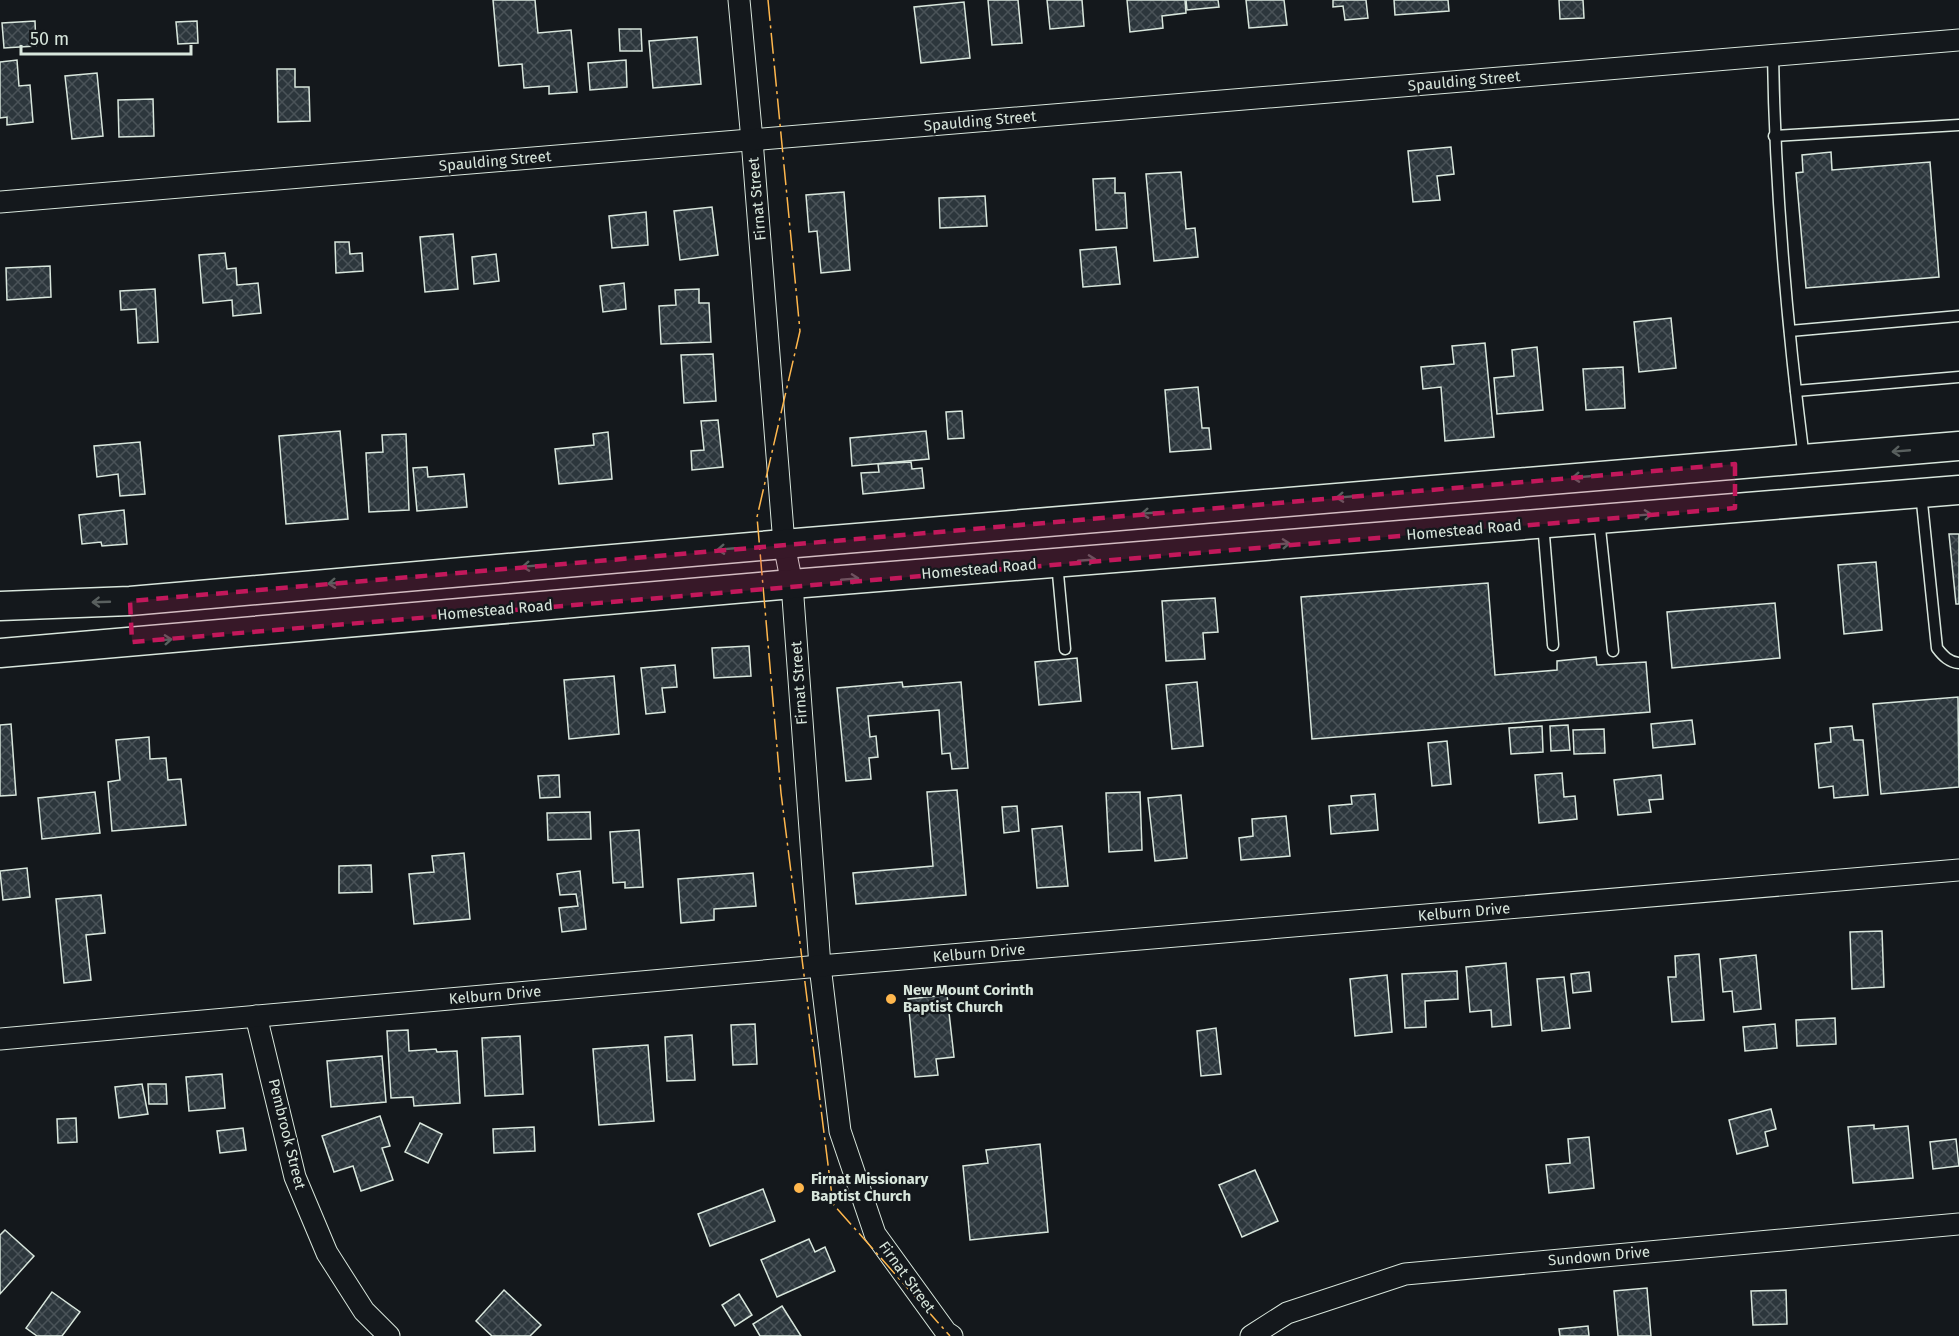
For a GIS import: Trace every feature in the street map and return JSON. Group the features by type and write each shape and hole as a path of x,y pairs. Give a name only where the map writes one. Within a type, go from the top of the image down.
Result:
{"main road":[{"path":"0,606 130,601 1959,446"},
{"path":"1735,464 1735,508"},
{"name":"Homestead Road","path":"0,653 792,584 1959,490"},
{"path":"1391,493 1401,535"},
{"path":"406,577 411,618"},
{"path":"130,601 132,642"}],"street":[{"name":"Firnat Street","path":"739,0 784,544 792,584 820,966 840,1131 875,1234 946,1332 952,1336"},
{"name":"Spaulding Street","path":"0,202 1959,40"},
{"name":"Kelburn Drive","path":"0,1039 820,966 1959,870"},
{"name":"Pembrook Street","path":"256,1016 295,1178 327,1253 364,1311 389,1336"},
{"name":"Sundown Drive","path":"1251,1336 1287,1313 1405,1274 1959,1224"}],"lane":[{"path":"1773,55 1774,136 1790,331 1804,459"},
{"path":"1774,136 1959,125"},
{"path":"1790,331 1959,316"},
{"path":"1796,391 1959,377"},
{"path":"1921,493 1937,648 1942,656 1953,663 1959,663"},
{"path":"1599,519 1613,651"},
{"path":"1542,523 1553,645"},
{"path":"1057,562 1065,649"}],"highlighted area":[{"path":"1735,464 1735,508 132,642 130,601"}],"building":[{"path":"493,0 535,0 538,33 571,30 577,92 549,94 549,86 524,88 522,64 499,66"},
{"path":"988,0 1018,0 1022,43 992,45"},
{"path":"1047,0 1082,0 1084,26 1050,29"},
{"path":"1127,0 1185,0 1186,13 1162,16 1163,28 1130,32"},
{"path":"1186,0 1218,0 1219,7 1187,10"},
{"path":"1246,0 1284,0 1287,25 1249,28"},
{"path":"1333,0 1366,0 1368,18 1345,20 1343,6 1333,7"},
{"path":"1394,0 1448,0 1449,11 1395,15"},
{"path":"1559,0 1583,0 1584,18 1560,19"},
{"path":"964,2 970,58 921,63 914,7"},
{"path":"35,21 36,46 4,48 2,23"},
{"path":"197,21 198,43 178,44 176,22"},
{"path":"619,29 641,29 642,51 620,51"},
{"path":"697,37 701,84 653,88 649,41"},
{"path":"17,60 19,86 30,85 33,122 7,125 7,117 0,118 0,62"},
{"path":"626,60 627,87 590,90 588,63"},
{"path":"277,69 295,69 295,87 309,87 310,121 278,122"},
{"path":"97,73 103,136 72,139 65,76"},
{"path":"153,99 154,136 119,137 118,100"},
{"path":"1451,147 1454,174 1437,176 1440,200 1413,202 1408,151"},
{"path":"1831,152 1832,170 1930,162 1939,277 1806,288 1796,173 1803,172 1802,155"},
{"path":"1181,172 1186,229 1195,228 1198,257 1154,261 1146,174"},
{"path":"1115,178 1115,193 1125,193 1127,228 1096,230 1093,179"},
{"path":"844,192 850,270 821,273 817,231 809,232 806,195"},
{"path":"985,196 987,226 940,228 939,198"},
{"path":"712,207 718,255 680,260 674,211"},
{"path":"646,212 648,245 612,248 609,216"},
{"path":"453,234 458,289 425,292 420,237"},
{"path":"335,242 349,242 350,254 362,253 363,271 336,273"},
{"path":"1116,247 1120,284 1083,287 1080,250"},
{"path":"225,253 227,269 236,268 237,285 258,283 261,313 233,316 232,300 203,303 199,255"},
{"path":"496,254 499,281 474,284 472,257"},
{"path":"50,266 51,297 7,300 6,268"},
{"path":"624,283 626,309 603,312 600,286"},
{"path":"155,289 158,342 138,343 136,309 121,310 120,291"},
{"path":"699,289 699,303 709,303 711,342 661,344 659,306 676,305 675,290"},
{"path":"1671,318 1676,368 1639,372 1634,322"},
{"path":"1485,343 1494,437 1445,441 1441,387 1423,389 1421,367 1454,364 1452,346"},
{"path":"1537,347 1543,410 1497,414 1494,378 1514,376 1512,350"},
{"path":"713,354 716,401 684,403 681,355"},
{"path":"1623,367 1625,408 1586,410 1583,369"},
{"path":"1198,387 1202,428 1209,428 1211,449 1170,452 1165,390"},
{"path":"962,411 964,438 948,439 946,412"},
{"path":"718,420 723,467 692,470 691,451 704,450 701,421"},
{"path":"340,431 348,519 286,524 279,436"},
{"path":"926,431 929,459 852,466 850,438"},
{"path":"608,432 612,479 559,484 555,449 594,445 593,434"},
{"path":"406,434 409,510 369,512 366,453 383,452 382,435"},
{"path":"140,442 145,494 120,496 118,474 97,477 94,446"},
{"path":"911,462 912,469 922,468 924,488 863,494 861,473 879,472 878,464"},
{"path":"427,467 428,477 464,474 467,507 417,511 413,468"},
{"path":"124,510 127,544 102,546 101,542 82,544 79,515"},
{"path":"1949,534 1959,534 1959,604 1956,604"},
{"path":"1876,562 1882,630 1844,634 1838,565"},
{"path":"1488,583 1495,675 1557,670 1557,661 1596,657 1597,665 1646,662 1650,712 1312,739 1301,597"},
{"path":"1215,598 1218,632 1203,633 1205,659 1166,661 1162,601"},
{"path":"1775,603 1780,658 1672,668 1667,612"},
{"path":"749,646 751,676 714,678 712,648"},
{"path":"1077,658 1081,701 1039,705 1035,662"},
{"path":"675,665 677,687 662,688 665,712 646,714 641,668"},
{"path":"614,676 619,734 569,739 564,680"},
{"path":"902,682 903,687 961,682 968,768 952,769 950,753 942,754 939,710 868,716 870,737 876,736 878,757 869,758 871,779 846,781 837,688"},
{"path":"1197,682 1203,746 1172,749 1166,685"},
{"path":"1958,697 1959,787 1881,794 1873,704"},
{"path":"1692,720 1695,744 1653,748 1651,724"},
{"path":"11,724 16,795 0,796 0,725"},
{"path":"1568,725 1570,750 1551,751 1550,726"},
{"path":"1542,726 1543,752 1511,754 1509,728"},
{"path":"1852,726 1854,740 1863,740 1868,795 1834,798 1833,786 1819,788 1815,744 1831,742 1830,728"},
{"path":"1604,729 1605,753 1574,754 1573,730"},
{"path":"149,737 150,759 166,758 168,780 181,779 186,825 112,831 108,782 120,780 116,740"},
{"path":"1447,741 1451,784 1432,786 1428,743"},
{"path":"1562,773 1564,797 1575,796 1577,819 1539,823 1535,775"},
{"path":"559,775 560,797 540,798 538,776"},
{"path":"1661,775 1663,799 1649,800 1651,812 1618,815 1614,780"},
{"path":"957,790 966,895 856,904 853,873 933,866 927,792"},
{"path":"95,792 100,833 42,839 38,798"},
{"path":"1140,792 1142,850 1109,852 1106,793"},
{"path":"1375,794 1378,830 1331,834 1329,806 1352,804 1351,796"},
{"path":"1181,795 1187,858 1155,861 1148,798"},
{"path":"1017,806 1019,831 1004,833 1002,807"},
{"path":"590,812 591,839 548,840 547,813"},
{"path":"1286,816 1290,856 1241,860 1239,838 1253,836 1252,819"},
{"path":"1062,826 1068,886 1037,888 1032,829"},
{"path":"639,830 643,887 625,888 625,882 613,883 610,832"},
{"path":"464,853 470,919 414,924 409,874 434,872 432,856"},
{"path":"371,865 372,892 339,893 339,866"},
{"path":"27,868 30,897 3,900 0,871"},
{"path":"580,871 586,929 562,932 559,908 578,906 576,894 560,895 557,874"},
{"path":"753,873 756,906 714,909 714,920 681,923 678,879"},
{"path":"101,895 105,933 86,935 91,980 64,983 56,899"},
{"path":"1882,931 1884,987 1852,989 1850,932"},
{"path":"1699,954 1704,1020 1672,1022 1668,977 1676,977 1675,956"},
{"path":"1756,955 1761,1009 1734,1012 1732,991 1723,992 1720,959"},
{"path":"1506,963 1511,1025 1492,1027 1491,1010 1470,1012 1466,967"},
{"path":"1457,971 1458,999 1425,1001 1426,1027 1405,1028 1402,974"},
{"path":"1589,972 1591,991 1573,993 1571,974"},
{"path":"1387,975 1392,1032 1355,1036 1350,979"},
{"path":"1564,977 1570,1028 1542,1031 1537,979"},
{"path":"947,995 954,1057 936,1059 938,1075 915,1077 908,999"},
{"path":"1835,1018 1836,1044 1797,1046 1796,1020"},
{"path":"755,1024 757,1064 733,1065 731,1025"},
{"path":"1775,1024 1777,1048 1745,1051 1743,1027"},
{"path":"1216,1028 1221,1074 1201,1076 1197,1031"},
{"path":"408,1030 409,1051 436,1049 437,1052 457,1051 460,1103 414,1106 413,1097 391,1098 387,1031"},
{"path":"692,1035 695,1080 667,1081 665,1037"},
{"path":"520,1036 523,1094 485,1096 482,1038"},
{"path":"648,1045 654,1121 599,1125 593,1049"},
{"path":"382,1056 386,1102 331,1107 327,1061"},
{"path":"222,1074 225,1108 189,1111 186,1077"},
{"path":"142,1084 148,1114 119,1118 115,1087"},
{"path":"148,1084 166,1084 167,1104 149,1104"},
{"path":"1771,1109 1776,1129 1765,1132 1768,1146 1737,1154 1729,1120"},
{"path":"380,1116 390,1146 382,1148 393,1180 361,1191 353,1166 334,1172 322,1136"},
{"path":"76,1118 77,1142 58,1143 57,1119"},
{"path":"420,1123 442,1134 428,1163 405,1152"},
{"path":"1874,1125 1874,1129 1908,1126 1913,1178 1853,1183 1848,1127"},
{"path":"534,1127 535,1151 494,1153 493,1129"},
{"path":"243,1128 246,1150 220,1153 217,1131"},
{"path":"1589,1137 1594,1188 1549,1193 1546,1165 1570,1163 1568,1139"},
{"path":"1956,1139 1959,1166 1933,1169 1930,1142"},
{"path":"1040,1144 1048,1232 970,1240 963,1166 988,1163 986,1150"},
{"path":"1255,1170 1278,1221 1242,1237 1219,1185"},
{"path":"763,1189 775,1221 710,1246 698,1214"},
{"path":"5,1230 34,1256 0,1294 0,1235"},
{"path":"809,1239 815,1252 825,1247 835,1271 777,1297 761,1260"},
{"path":"1647,1288 1651,1336 1618,1336 1614,1291"},
{"path":"504,1290 541,1325 530,1336 492,1336 476,1321"},
{"path":"1786,1290 1787,1324 1753,1325 1751,1291"},
{"path":"52,1292 80,1312 62,1336 37,1336 26,1328"},
{"path":"739,1294 752,1315 735,1326 722,1305"},
{"path":"782,1306 801,1336 760,1336 753,1324"},
{"path":"1588,1326 1589,1336 1560,1336 1559,1329"}],"power":[{"path":"768,0 800,331 757,517 781,793 833,1204 950,1336"}],"place":[{"name":"New Mount Corinth Baptist Church","path":"891,999"},
{"name":"Firnat Missionary Baptist Church","path":"799,1188"}]}
